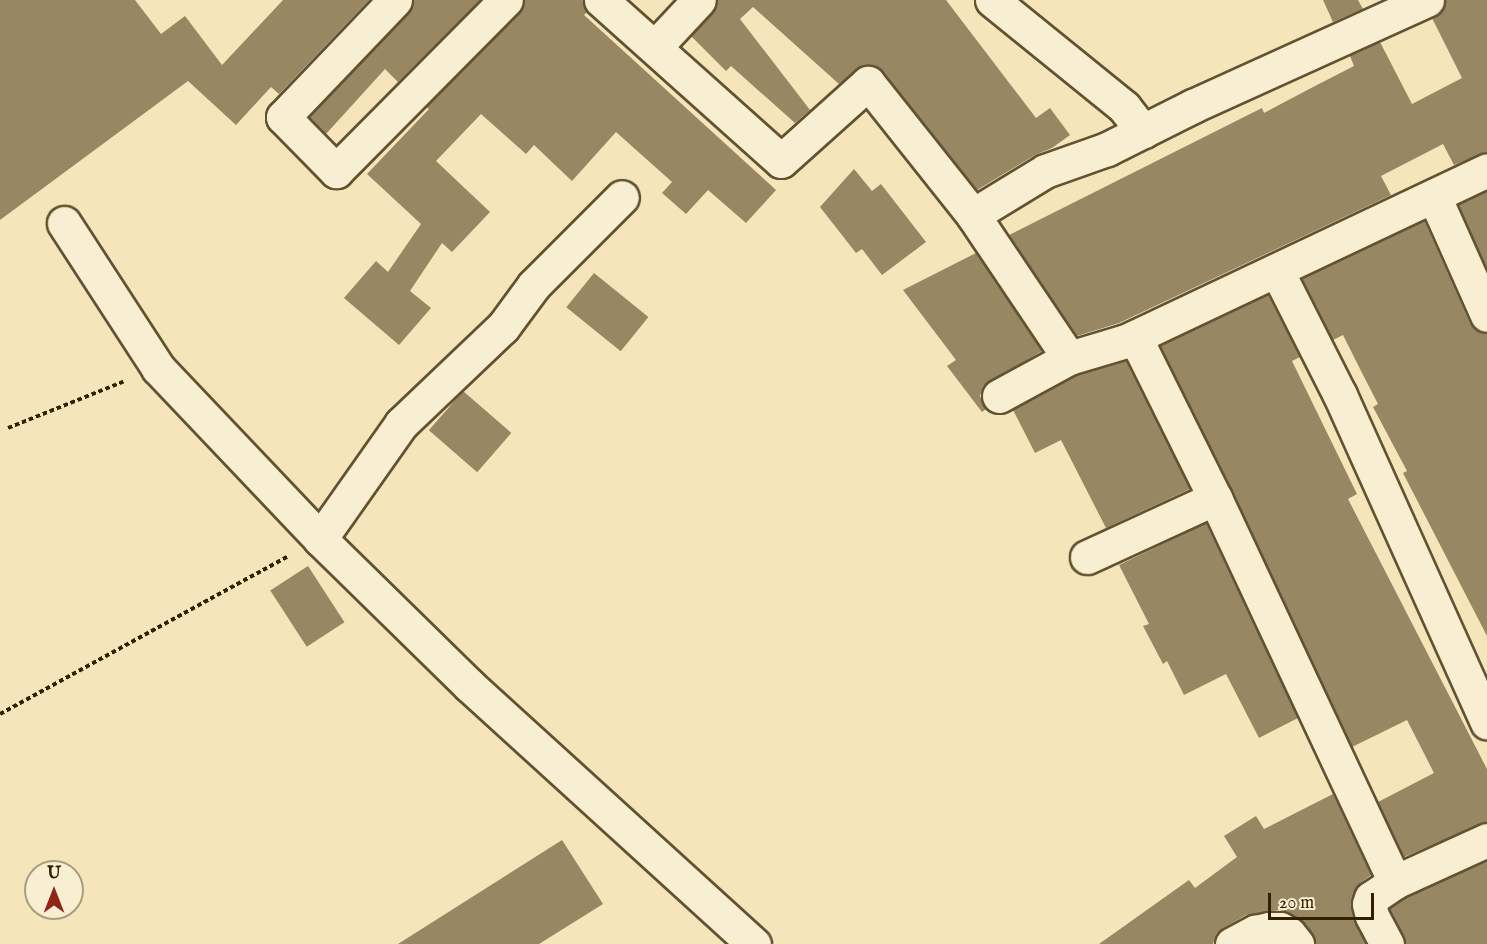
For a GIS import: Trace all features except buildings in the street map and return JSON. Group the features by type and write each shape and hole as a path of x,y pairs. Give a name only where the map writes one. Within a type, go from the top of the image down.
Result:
{"street":[{"path":"395,0 283,117 336,171 506,0"},
{"path":"602,0 781,161 868,83 973,215 1069,358"},
{"path":"655,47 699,0"},
{"path":"992,0 1124,107 1143,131"},
{"path":"973,215 1044,171 1107,150 1143,131 1427,0"},
{"path":"999,396 1069,358 1135,337 1487,170"},
{"path":"1434,196 1487,315"},
{"path":"320,539 401,424 503,327 534,285 622,197"},
{"path":"64,223 158,368 320,539 470,686 754,944"},
{"path":"1277,271 1340,395 1487,722"},
{"path":"1135,337 1215,498 1395,882"},
{"path":"1087,557 1215,498"},
{"path":"1387,944 1372,916 1369,904 1371,897 1395,882 1487,840"},
{"path":"1232,944 1255,932 1280,929 1289,934 1297,944"}],"path":[{"path":"8,428 158,368"},
{"path":"0,714 320,539"}]}
